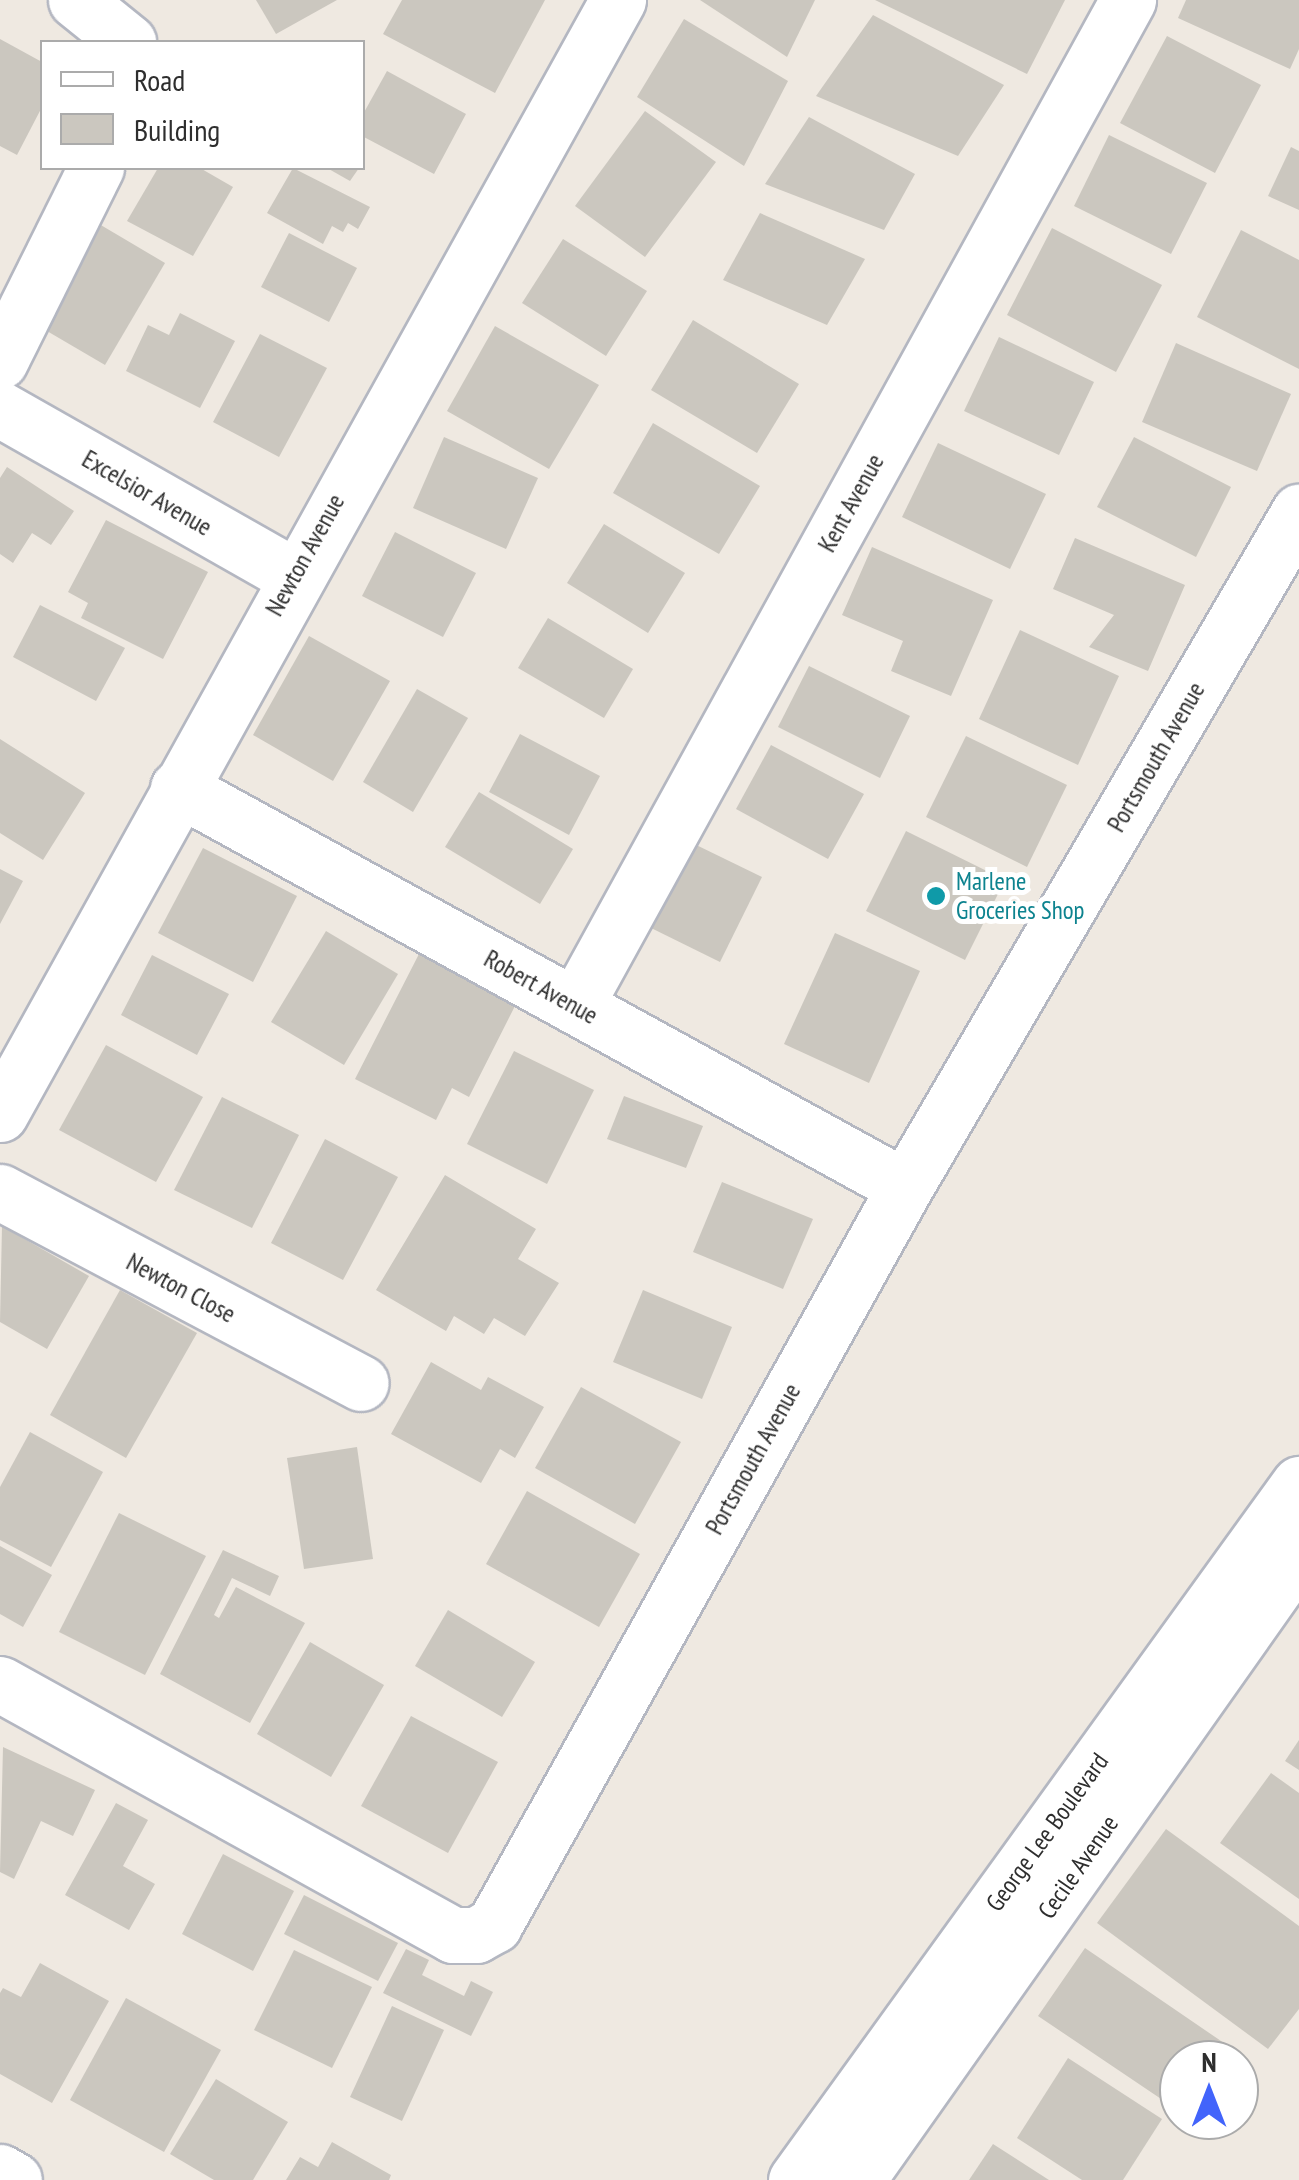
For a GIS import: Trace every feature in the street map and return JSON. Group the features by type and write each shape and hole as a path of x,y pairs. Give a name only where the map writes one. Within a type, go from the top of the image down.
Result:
{"street":[{"path":"76,0 126,40"},
{"name":"Newton Avenue","path":"0,1114 294,576 618,0"},
{"name":"Kent Avenue","path":"575,1006 1128,0"},
{"path":"0,361 95,170"},
{"name":"Excelsior Avenue","path":"0,409 294,576"},
{"name":"Portsmouth Avenue","path":"0,1684 453,1935 485,1930 504,1908 905,1186 1299,512"},
{"name":"Robert Avenue","path":"178,788 905,1186"},
{"name":"Newton Close","path":"0,1192 361,1384"},
{"name":"George Lee Boulevard","path":"796,2180 1299,1484"},
{"name":"Cecile Avenue","path":"857,2180 1299,1554"},
{"path":"0,2172 14,2180"}],"building":[{"path":"256,0 337,0 276,34"},
{"path":"402,0 545,0 495,93 383,34"},
{"path":"700,0 815,0 787,57"},
{"path":"875,0 1065,0 1027,74"},
{"path":"1186,0 1299,0 1299,49 1290,69 1178,18"},
{"path":"873,15 1004,85 958,156 816,96"},
{"path":"684,19 788,81 744,166 637,97"},
{"path":"1167,36 1261,85 1215,173 1120,123"},
{"path":"0,39 40,61 40,111 17,155 0,146"},
{"path":"387,71 466,114 434,174 365,138 365,111"},
{"path":"645,111 716,162 645,257 575,206"},
{"path":"809,117 915,174 884,230 765,184"},
{"path":"1109,135 1207,183 1171,254 1074,206"},
{"path":"1291,147 1299,151 1299,210 1268,196"},
{"path":"157,170 203,170 233,187 193,256 127,221"},
{"path":"292,170 370,207 358,229 348,223 343,232 332,226 323,244 267,213"},
{"path":"331,170 358,170 350,181"},
{"path":"760,213 865,259 827,325 723,280"},
{"path":"94,221 165,263 105,365 35,324"},
{"path":"1052,228 1162,285 1116,372 1007,315"},
{"path":"1241,230 1299,260 1299,369 1197,317"},
{"path":"289,233 357,268 329,322 261,287"},
{"path":"563,239 647,291 606,356 522,303"},
{"path":"180,313 235,341 200,408 126,371 148,325 169,335"},
{"path":"693,320 799,384 757,453 651,390"},
{"path":"495,326 599,385 549,469 447,411"},
{"path":"260,334 327,368 279,457 213,422"},
{"path":"999,337 1094,382 1059,455 964,411"},
{"path":"1176,343 1291,394 1257,471 1142,422"},
{"path":"653,423 760,486 719,554 613,493"},
{"path":"444,437 538,478 506,549 413,508"},
{"path":"1134,437 1231,487 1196,557 1097,507"},
{"path":"938,443 1046,494 1010,569 902,517"},
{"path":"7,467 74,511 51,545 32,533 13,563 0,554 0,478"},
{"path":"106,520 208,572 163,659 81,618 88,603 68,592"},
{"path":"604,524 685,573 648,633 567,583"},
{"path":"395,532 476,573 443,637 362,596"},
{"path":"1075,538 1185,585 1148,671 1089,647 1114,615 1053,589"},
{"path":"872,547 993,600 951,696 891,671 903,641 842,615"},
{"path":"40,605 125,648 96,701 13,657"},
{"path":"548,618 633,669 604,718 518,668"},
{"path":"1020,630 1119,676 1078,765 979,719"},
{"path":"309,636 390,681 333,781 253,735"},
{"path":"809,666 910,716 880,778 778,727"},
{"path":"417,689 468,718 413,812 363,782"},
{"path":"520,734 600,776 569,835 489,792"},
{"path":"966,736 1067,785 1027,867 926,817"},
{"path":"0,739 85,793 43,860 0,833"},
{"path":"771,745 864,794 828,859 736,809"},
{"path":"479,792 573,849 540,904 445,847"},
{"name":"Marlene Groceries Shop","path":"906,831 1005,880 965,960 866,911"},
{"path":"686,840 762,877 720,962 645,925"},
{"path":"203,848 297,896 253,982 158,933"},
{"path":"0,869 23,881 0,924"},
{"path":"326,931 398,974 344,1065 271,1022"},
{"path":"835,933 920,971 869,1083 784,1044"},
{"path":"420,952 517,1002 469,1097 452,1088 436,1120 355,1079"},
{"path":"152,955 229,994 197,1055 121,1015"},
{"path":"106,1045 203,1097 156,1182 59,1130"},
{"path":"514,1051 594,1090 547,1184 467,1144"},
{"path":"624,1096 703,1126 686,1168 607,1139"},
{"path":"222,1097 299,1135 252,1228 174,1190"},
{"path":"325,1139 398,1177 343,1280 271,1243"},
{"path":"445,1175 536,1229 518,1259 559,1283 525,1336 494,1318 484,1334 454,1316 446,1331 376,1290"},
{"path":"722,1182 813,1219 783,1289 693,1252"},
{"path":"2,1226 89,1276 47,1349 0,1322"},
{"path":"120,1290 197,1333 126,1458 50,1415"},
{"path":"643,1290 732,1327 702,1399 613,1362"},
{"path":"431,1362 481,1390 488,1377 544,1407 515,1458 500,1449 481,1483 391,1434"},
{"path":"581,1387 681,1442 635,1524 535,1468"},
{"path":"30,1432 103,1472 51,1567 0,1540 0,1487"},
{"path":"357,1447 373,1559 304,1569 287,1458"},
{"path":"527,1491 640,1554 599,1627 486,1564"},
{"path":"119,1513 206,1556 145,1675 59,1632"},
{"path":"0,1546 52,1575 23,1627 0,1614"},
{"path":"223,1550 279,1576 270,1596 232,1578 214,1615 219,1618 236,1587 305,1623 250,1723 160,1674"},
{"path":"448,1610 535,1662 502,1717 415,1666"},
{"path":"310,1642 384,1685 331,1777 257,1734"},
{"path":"411,1716 498,1762 448,1853 361,1806"},
{"path":"1299,1740 1299,1770 1285,1761"},
{"path":"3,1747 95,1790 73,1836 41,1821 14,1879 0,1872"},
{"path":"1271,1773 1299,1793 1299,1899 1220,1843"},
{"path":"116,1803 148,1820 123,1866 155,1884 129,1930 65,1895"},
{"path":"1166,1829 1299,1926 1299,2009 1268,2049 1097,1923"},
{"path":"223,1854 294,1891 253,1971 182,1934"},
{"path":"304,1895 398,1943 378,1981 284,1934"},
{"path":"1085,1948 1220,2040 1159,2040 1159,2098 1038,2016"},
{"path":"406,1949 429,1960 422,1975 464,1996 471,1981 493,1992 471,2036 383,1993"},
{"path":"294,1950 372,1987 332,2068 254,2030"},
{"path":"40,1963 109,2001 52,2103 0,2074 0,1993 3,1988 21,1997"},
{"path":"126,1998 221,2050 164,2152 70,2100"},
{"path":"392,2006 444,2030 402,2121 350,2097"},
{"path":"1068,2058 1159,2117 1159,2124 1123,2180 1082,2180 1017,2138"},
{"path":"216,2079 288,2122 253,2180 214,2180 170,2154"},
{"path":"332,2142 391,2175 389,2180 286,2180 300,2157 318,2167"},
{"path":"993,2144 1049,2180 969,2180"}],"place":[{"name":"Marlene Groceries Shop","path":"936,896"}]}
